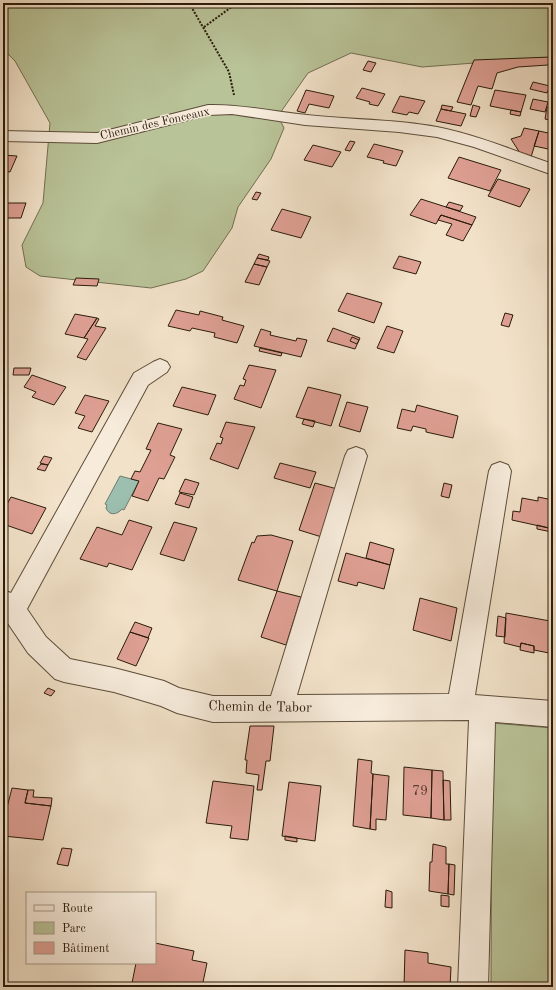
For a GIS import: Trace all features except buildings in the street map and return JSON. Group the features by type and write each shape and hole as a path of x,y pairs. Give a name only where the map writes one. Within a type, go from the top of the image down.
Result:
{"street":[{"name":"Chemin des Fonceaux","path":"3,136 97,138 208,110 223,109 306,120 384,125 455,136 501,150 553,170"},
{"path":"8,606 142,380 160,367"},
{"path":"280,709 356,456"},
{"path":"473,987 471,708 500,471"},
{"name":"Chemin de Tabor","path":"8,606 37,645 64,670 114,680 164,694 177,700 213,709 471,708 553,714"}],"path":[{"path":"190,3 229,72 237,110"},
{"path":"204,27 238,3"}],"green space":[{"path":"3,3 553,3 553,57 422,67 351,53 308,73 278,116 284,128 271,159 238,207 232,228 203,271 186,279 151,288 40,276 26,267 22,245 43,203 50,123 15,61 3,49"},
{"path":"492,723 553,728 553,987 491,987"}],"shaded area":[{"path":"120,476 139,481 124,510 122,509 113,514 107,511 107,505 105,504"}]}
